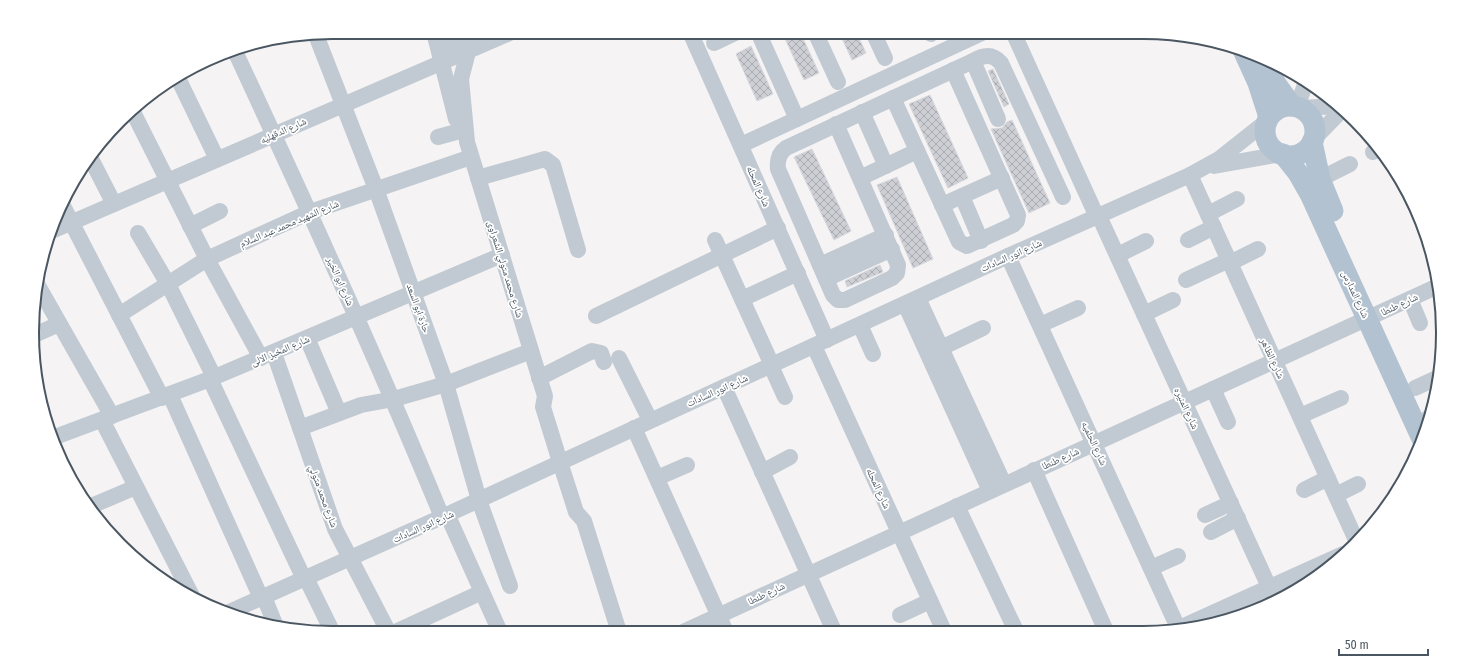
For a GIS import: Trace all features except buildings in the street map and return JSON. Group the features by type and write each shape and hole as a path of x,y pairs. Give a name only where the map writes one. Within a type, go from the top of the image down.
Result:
{"main road":[{"path":"1247,58 1258,83 1268,119 1265,134 1270,146 1282,154 1294,155 1300,153 1305,150 1312,141 1314,135 1313,122 1310,116 1296,107 1276,84 1267,67"},
{"path":"1268,119 1276,110 1296,107"},
{"name":"شارع المدارس","path":"1312,141 1320,179 1419,431"},
{"name":"شارع المدارس","path":"1282,154 1298,174 1310,194 1374,316 1415,388 1425,410"}],"street":[{"name":"شارع محمد متولي الشعراوى","path":"436,39 466,143 545,396 543,406 565,460 576,512 584,521 617,626"},
{"path":"441,39 445,43 456,45 471,41"},
{"name":"شارع المحله","path":"693,39 798,273 820,343 942,626"},
{"path":"714,43 722,39"},
{"path":"761,39 798,119"},
{"path":"818,39 838,82"},
{"path":"876,39 885,58"},
{"path":"741,145 969,39"},
{"name":"شارع المنيره","path":"1016,39 1118,256 1272,594"},
{"name":"حارة ابو السعد","path":"318,40 376,189 414,293 446,384 479,500 510,586"},
{"name":"شارع الدقهليه","path":"58,228 343,104 442,63 471,41"},
{"name":"شارع محمد متولي الشعراوى","path":"466,143 461,86 462,72 471,41"},
{"name":"شارع ابو الخير","path":"237,55 310,212 394,399 444,516 497,626"},
{"path":"836,124 898,265 895,276 845,300 838,300 834,298 778,169 780,153 786,148 836,124 953,70 985,56 998,60 1063,197"},
{"path":"973,61 998,119"},
{"path":"893,98 961,244 967,246 981,240 1015,223 1018,215 953,70"},
{"path":"180,82 216,159"},
{"path":"1304,87 1296,107 1329,106"},
{"path":"843,98 857,115 886,166"},
{"path":"979,128 1022,108"},
{"path":"1312,141 1338,114"},
{"name":"شارع محمد متولي","path":"135,116 207,259 267,355 300,428 335,529 385,626"},
{"name":"شارع انور السادات","path":"1206,168 1268,119"},
{"path":"438,137 466,143"},
{"name":"شارع الشهيد محمد عبد السلام","path":"119,315 207,259 310,212 376,189 466,143"},
{"path":"860,178 917,151"},
{"name":"شارع انور السادات","path":"236,609 444,516 1013,254 1206,168 1282,154"},
{"path":"478,178 545,159 548,160 553,165 578,250"},
{"path":"93,163 114,204"},
{"path":"1320,179 1350,164"},
{"name":"شارع الظاهر","path":"1190,175 1354,536"},
{"path":"942,205 1002,178"},
{"path":"962,196 981,240"},
{"path":"1188,240 1237,199"},
{"path":"65,211 119,315 166,396 273,620"},
{"path":"190,226 220,211"},
{"path":"596,316 778,228"},
{"name":"شارع الحلميه","path":"1006,228 1013,254 1040,325 1095,443 1175,624"},
{"path":"138,233 168,284 305,578 329,626"},
{"path":"715,240 785,397"},
{"path":"1118,256 1146,241"},
{"path":"823,272 889,242"},
{"path":"1186,280 1258,249"},
{"name":"شارع المخبز الالى","path":"58,436 212,378 357,318 502,255"},
{"path":"742,299 798,273"},
{"name":"شارع طنطا","path":"695,626 1432,289"},
{"path":"1410,299 1420,323"},
{"path":"1144,314 1174,300"},
{"path":"911,301 941,348 997,488"},
{"path":"911,301 997,488"},
{"path":"41,306 59,324 107,418 136,487 185,586"},
{"path":"1040,325 1078,308"},
{"path":"39,333 59,324"},
{"path":"860,325 873,354"},
{"path":"941,348 982,328"},
{"path":"308,338 339,413"},
{"path":"300,428 361,405 394,399 446,384 531,351"},
{"path":"539,378 592,351 598,351 612,360 650,420"},
{"path":"1415,388 1432,380"},
{"path":"724,387 831,626"},
{"path":"1213,389 1228,422"},
{"path":"1300,416 1341,398"},
{"path":"634,428 723,626"},
{"path":"762,472 790,457"},
{"path":"656,478 687,465"},
{"path":"1034,470 1104,626"},
{"path":"1304,490 1328,478"},
{"path":"1336,495 1358,484"},
{"path":"95,504 136,487"},
{"path":"1205,515 1231,503"},
{"path":"957,506 1014,626"},
{"path":"1211,532 1238,518"},
{"path":"1151,568 1178,556"},
{"path":"1210,618 1272,594 1315,570"},
{"path":"408,626 482,592"},
{"path":"900,615 930,601"}]}
